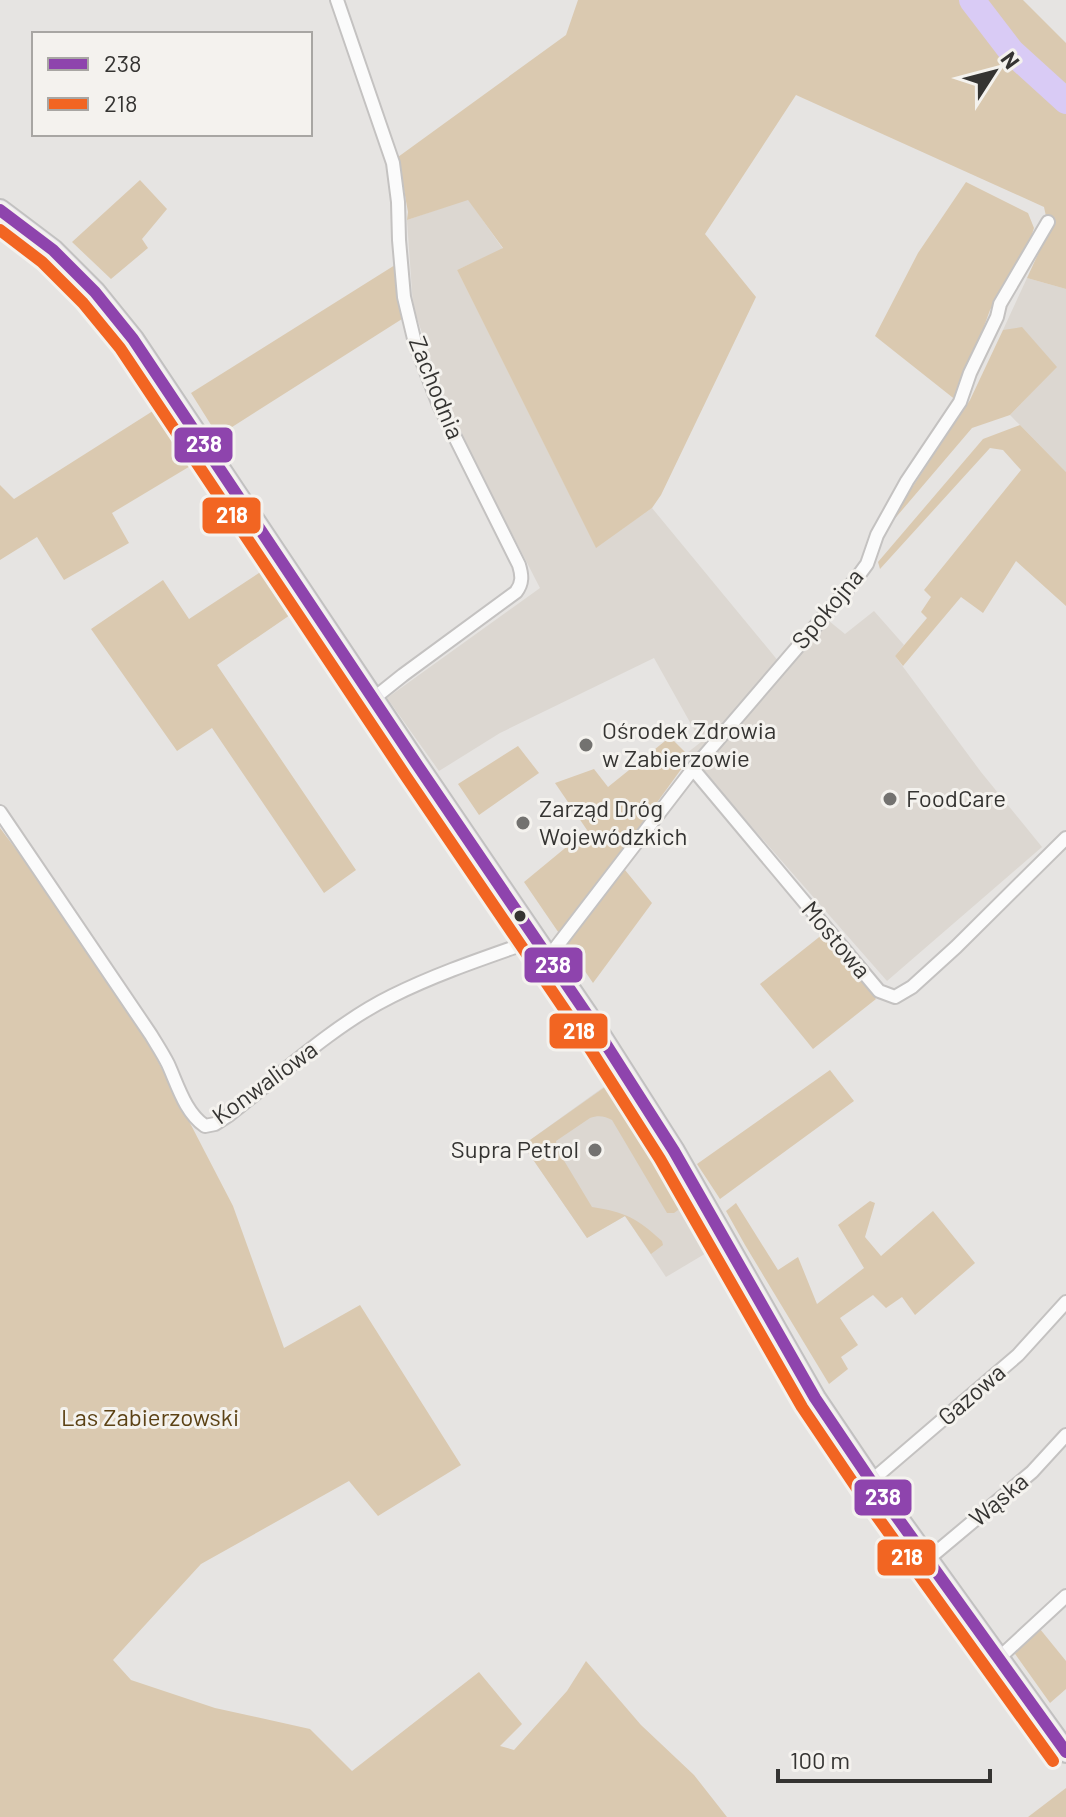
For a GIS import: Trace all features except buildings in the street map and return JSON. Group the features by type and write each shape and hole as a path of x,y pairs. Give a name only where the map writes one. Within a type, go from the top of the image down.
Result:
{"main road":[{"path":"0,210 53,250 95,292 133,339 586,1013 674,1151 815,1398 1066,1752"}],"street":[{"name":"Zachodnia","path":"337,0 393,163 404,297 415,343 439,405 522,577 516,592 373,699"},
{"name":"Spokojna","path":"547,959 693,769 867,564 877,535 907,481 960,402 1000,304 1048,222"},
{"name":"Mostowa","path":"693,769 879,991 895,997 912,987 956,947 1066,838"},
{"name":"Konwaliowa","path":"0,812 151,1035 195,1119 205,1126 229,1115 339,1028 391,996 535,940"},
{"name":"Gazowa","path":"871,1481 1018,1355 1066,1302"},
{"name":"Wąska","path":"927,1560 1032,1472 1066,1435"},
{"path":"999,1658 1066,1596"}],"shaded area":[{"path":"468,199 503,249 457,270 596,547 652,508 784,668 829,621 845,634 874,611 904,645 895,656 981,772 1042,847 887,981 687,753 701,742 654,658 500,733 439,771 387,698 540,588 447,408 413,306 407,220"},
{"path":"1027,278 1066,289 1066,472 1010,415 1056,367 1003,330"},
{"path":"605,1086 708,1252 666,1277 625,1216 587,1238 523,1145"}],"green space":[{"path":"578,0 1023,0 1066,43 1066,289 1027,278 1049,230 1044,207 796,95 705,234 756,297 661,495 652,508 596,548 457,270 503,248 468,200 407,220 398,157 566,35"},
{"path":"140,180 167,209 142,239 148,248 111,279 72,242"},
{"path":"966,182 1028,213 1034,228 1028,247 990,310 957,401 875,336 918,253"},
{"path":"395,265 402,319 218,436 191,393"},
{"path":"1022,327 1057,367 1010,415 972,428 880,536 970,400 1003,330"},
{"path":"156,409 192,465 112,513 129,543 64,580 37,537 0,560 0,485 14,499"},
{"path":"1020,425 1066,472 1066,606 1016,561 983,613 961,597 903,666 895,656 927,618 921,612 931,597 924,590 1021,470 1003,450 990,448 880,569 878,562 983,439"},
{"path":"262,571 293,613 217,665 356,870 324,893 212,728 177,751 91,629 163,580 189,619"},
{"path":"670,737 690,757 616,859 652,903 593,983 524,882 587,830 555,783 594,769 608,787"},
{"path":"518,746 539,773 479,815 458,784"},
{"name":"Las Zabierzowski","path":"0,828 88,945 148,1042 233,1206 284,1348 360,1305 461,1465 378,1516 349,1481 201,1564 113,1660 131,1680 215,1708 310,1729 352,1771 479,1672 522,1724 500,1746 514,1750 567,1691 586,1661 641,1725 694,1775 727,1817 0,1817"},
{"path":"823,934 876,999 813,1049 760,984"},
{"path":"830,1070 854,1101 720,1199 697,1164"},
{"path":"615,1080 681,1192 682,1207 674,1213 667,1213 612,1120 599,1116 590,1118 556,1141 557,1149 592,1207 630,1217 662,1241 663,1245 651,1254 625,1216 587,1238 523,1145"},
{"path":"870,1201 875,1203 865,1237 881,1256 933,1211 975,1263 915,1315 902,1297 886,1308 873,1295 840,1318 858,1345 841,1357 848,1369 829,1384 726,1211 736,1203 778,1270 798,1257 817,1304 864,1268 838,1225"},
{"path":"1040,1629 1066,1661 1066,1689 1050,1703 1013,1651"},
{"path":"1066,1788 1066,1817 1028,1817"}],"waterway":[{"path":"972,0 1011,51 1066,101"}],"transit line":[{"name":"238","path":"0,210 53,250 95,292 133,339 586,1013 674,1151 815,1398 1066,1752"},
{"name":"218","path":"0,230 42,262 83,303 120,348 573,1022 660,1159 802,1407 1053,1761"}],"place":[{"name":"Ośrodek Zdrowia w Zabierzowie","path":"586,745"},
{"name":"FoodCare","path":"890,799"},
{"name":"Zarząd Dróg Wojewódzkich","path":"523,823"},
{"name":"Supra Petrol","path":"595,1150"}]}
